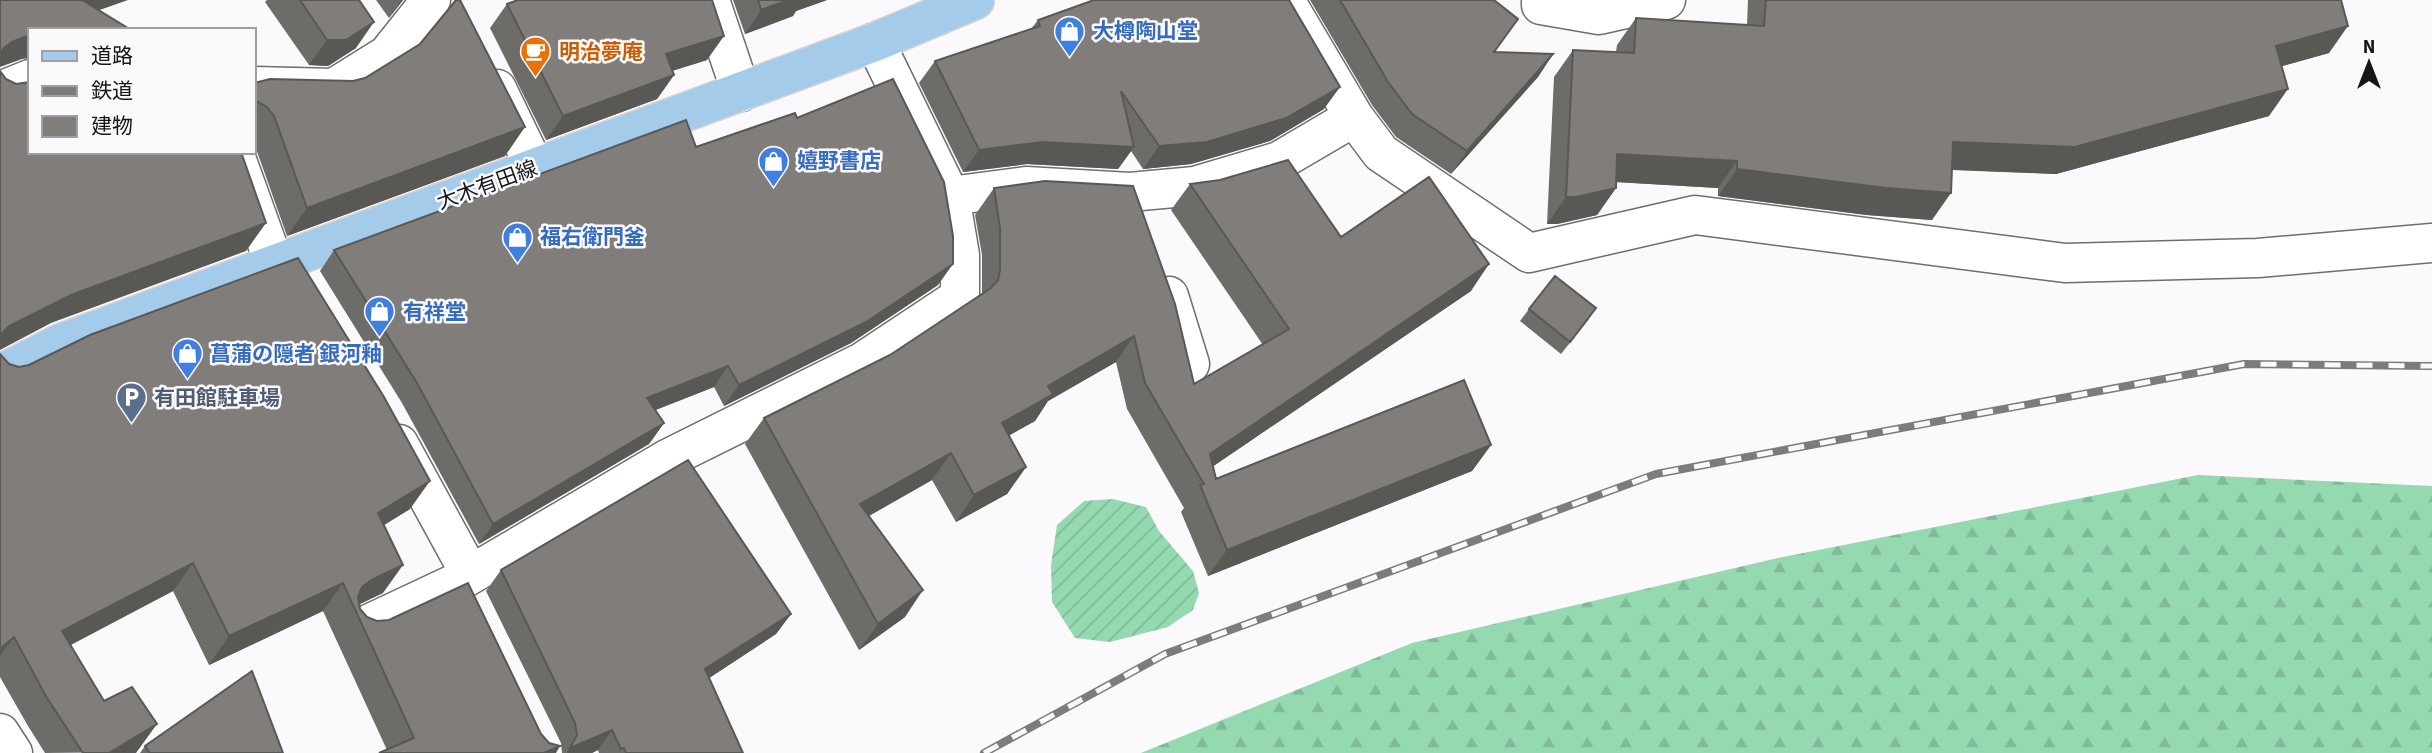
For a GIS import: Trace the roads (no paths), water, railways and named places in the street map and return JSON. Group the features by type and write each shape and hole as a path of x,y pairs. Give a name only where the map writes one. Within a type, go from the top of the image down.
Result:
{"main road":[{"name":"大木有田線","path":"0,374 61,343 875,42 975,0"}],"street":[{"path":"256,86 334,88 387,55 431,0"},
{"path":"710,0 741,92"},
{"path":"1285,0 1354,117 1381,153 1529,253 1695,215 2065,263 2258,258 2432,243"},
{"path":"1541,0 1541,5 1599,15 1666,0"},
{"path":"365,22 387,55"},
{"path":"360,628 466,588 669,458 862,362 960,297 960,254 950,196 875,42"},
{"path":"481,57 535,168"},
{"path":"0,91 28,80"},
{"path":"950,196 1026,186 1130,192 1195,186 1279,160 1354,117"},
{"path":"235,154 280,260 307,292"},
{"path":"1130,192 1144,228"},
{"path":"1158,264 1191,364"},
{"path":"383,414 466,588"},
{"path":"0,733 12,753"}],"railway":[{"path":"984,753 1165,654 1656,474 2244,364 2432,366"}],"place":[{"name":"大樽陶山堂","path":"1070,58"},
{"name":"明治夢庵","path":"536,79"},
{"name":"嬉野書店","path":"774,188"},
{"name":"福右衛門釜","path":"517,264"},
{"name":"有祥堂","path":"380,339"},
{"name":"菖蒲の隠者 銀河釉","path":"187,381"},
{"name":"有田館駐車場","path":"131,425"}]}
